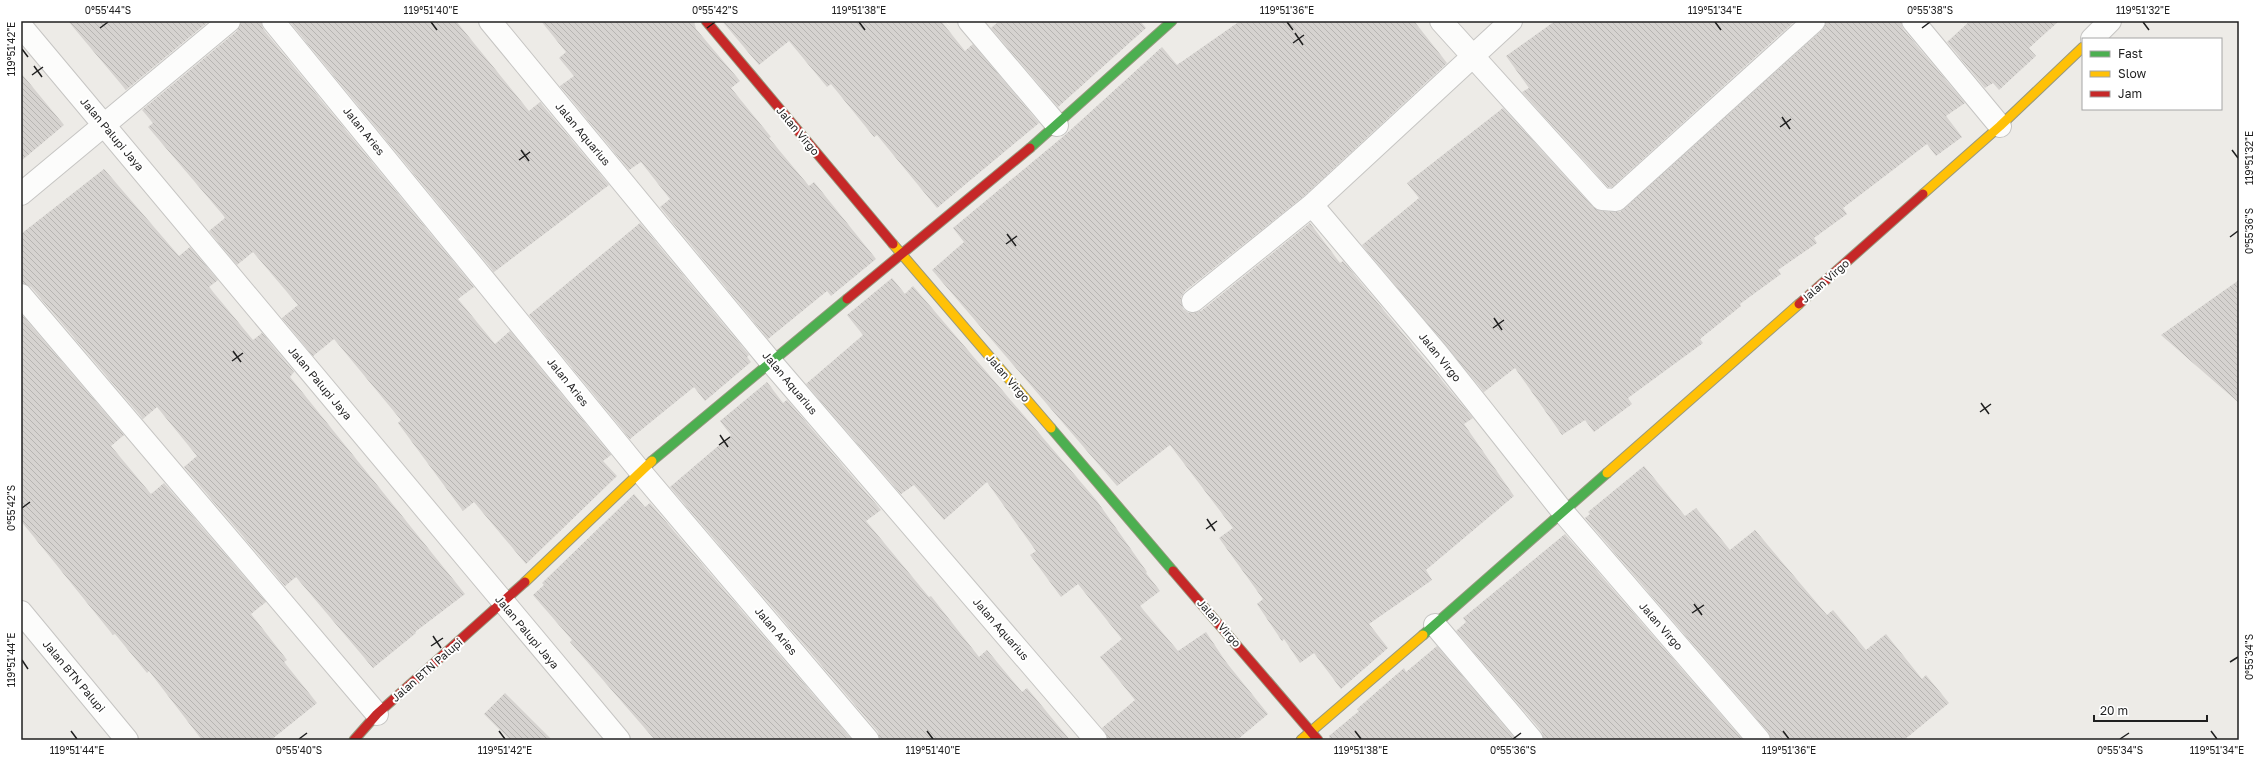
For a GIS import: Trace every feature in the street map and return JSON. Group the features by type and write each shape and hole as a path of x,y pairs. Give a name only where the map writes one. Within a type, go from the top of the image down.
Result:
{"street":[{"path":"21,194 229,21"},
{"name":"Jalan Aries","path":"273,21 640,470 868,740"},
{"name":"Jalan Aquarius","path":"490,21 772,362 1096,740"},
{"name":"Jalan Virgo","path":"706,21 901,253 1318,740"},
{"path":"969,21 1057,125"},
{"path":"1441,21 1602,199 1616,200 1626,193 1814,21"},
{"path":"1193,301 1312,205 1511,21"},
{"path":"1913,21 2000,126"},
{"path":"2093,38 2110,21"},
{"name":"Jalan BTN Palupi","path":"354,740 377,714 503,603 640,470 1057,125 1170,22"},
{"name":"Jalan Palupi Jaya","path":"21,26 619,740"},
{"name":"Jalan Virgo","path":"1301,740 1436,625 2000,126 2082,48"},
{"name":"Jalan Virgo","path":"1312,205 1437,353 1563,512 1759,740"},
{"path":"21,295 377,714"},
{"name":"Jalan BTN Palupi","path":"21,612 127,740"},
{"path":"1436,625 1532,740"}],"building":[{"path":"68,21 209,21 126,90"},
{"path":"241,21 261,21 263,29 474,287 458,299 495,344 510,331 611,455 603,461 617,476 526,564 474,502 463,511 398,423 401,420 334,339 313,356 282,318 298,305 253,252 237,265 209,231 225,218 148,127 153,123 142,110 237,31"},
{"path":"289,21 456,21 529,111 540,102 609,185 494,272"},
{"path":"541,21 694,21 696,29 740,81 731,88 771,137 769,138 809,186 814,182 876,259 831,296 827,291 768,339 660,207 670,199 641,162 629,170 560,86 574,76 559,58 566,52"},
{"path":"722,21 941,21 965,51 973,44 1039,123 937,208 877,135 874,137 831,84 827,87 789,41 759,65"},
{"path":"999,21 1140,21 1146,28 1058,107 991,28"},
{"path":"1240,21 1414,21 1447,63 1304,196 1185,291 1181,297 1183,309 1189,313 1201,311 1310,223 1340,263 1343,261 1473,418 1464,424 1514,496 1426,570 1432,580 1369,624 1388,648 1341,689 1314,653 1300,663 1284,639 1282,641 1257,604 1263,599 1219,538 1233,528 1170,445 1117,486 932,270 964,242 953,228 1065,135 1162,47 1177,65"},
{"path":"1555,21 1795,21 1612,187 1608,187 1522,92 1529,88 1506,56"},
{"path":"1826,21 1901,21 1903,29 1965,103 1946,116 1962,137 1936,156 1927,144 1843,208 1847,214 1814,238 1817,243 1778,270 1781,274 1740,304 1741,306 1700,339 1703,343 1628,398 1632,404 1594,432 1585,420 1562,435 1515,368 1484,392 1362,245 1419,198 1407,183 1503,108 1593,207 1601,211 1620,212 1822,30"},
{"path":"1970,21 2059,21 2029,48 2036,56 1999,90 1993,83 1985,88 1947,42"},
{"path":"21,73 64,125 21,161"},
{"path":"104,169 179,256 190,247 218,280 209,287 253,340 262,333 294,372 290,377 465,594 415,632 416,633 373,668 296,577 285,586 184,467 197,456 157,407 143,419 31,287 21,283 21,234"},
{"path":"640,223 749,355 747,357 751,362 705,401 694,387 630,439 529,315"},
{"path":"892,278 905,294 913,286 1097,501 1160,591 1140,606 1178,651 1206,632 1226,662 1268,714 1237,740 1108,740 1102,728 1135,700 1100,657 1122,639 1078,584 1061,597 1030,555 1036,551 987,482 944,520 914,485 901,494 806,384 863,335 847,315"},
{"path":"2239,280 2239,403 2161,335"},
{"path":"21,314 124,435 111,446 151,494 164,483 266,602 251,614 287,660 284,662 317,703 271,740 202,740 149,671 147,673 115,634 113,635 21,521"},
{"path":"767,382 783,403 787,400 881,510 866,521 929,597 931,596 979,657 987,650 1022,692 1027,688 1070,740 880,740 878,732 670,487 731,435 720,421"},
{"path":"1644,466 1685,516 1696,508 1730,550 1755,530 1827,615 1833,610 1866,650 1886,634 1922,679 1926,675 1949,703 1904,740 1771,740 1768,732 1585,518 1590,514 1588,512"},
{"path":"634,494 645,507 650,503 852,740 655,740 570,642 572,640 533,595 544,585 542,583"},
{"path":"1565,534 1743,740 1544,740 1542,732 1456,631 1466,622 1463,618"},
{"path":"1437,646 1516,740 1330,740 1329,736 1359,711 1357,709 1404,668 1406,672"},
{"path":"505,693 552,740 510,740 484,714"}],"traffic: fast":[{"path":"1030,148 1172,21"},
{"path":"652,461 847,299"},
{"path":"1051,428 1173,571"},
{"path":"1423,635 1607,473"}],"traffic: slow":[{"path":"1923,194 2000,126 2082,48"},
{"path":"893,244 1051,428"},
{"path":"1607,473 1799,304"},
{"path":"525,582 652,461"},
{"path":"1301,740 1423,635"}],"traffic: jam":[{"path":"706,21 893,244"},
{"path":"847,299 1030,148"},
{"path":"1799,304 1923,194"},
{"path":"1173,571 1318,740"},
{"path":"354,740 377,714 525,582"}]}
